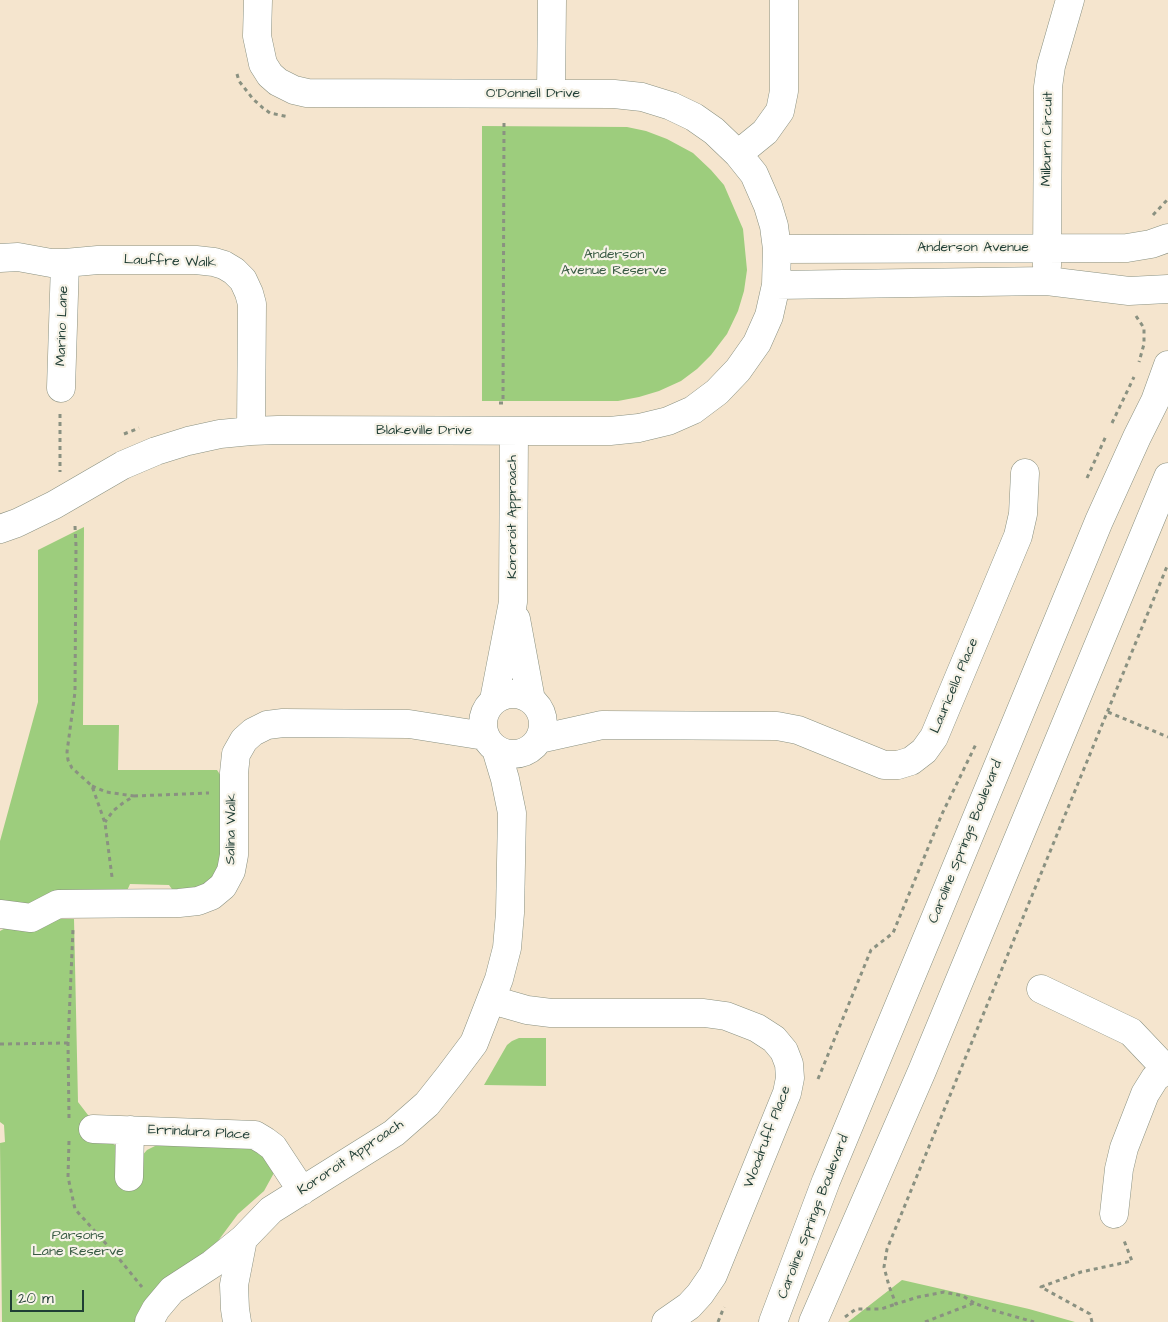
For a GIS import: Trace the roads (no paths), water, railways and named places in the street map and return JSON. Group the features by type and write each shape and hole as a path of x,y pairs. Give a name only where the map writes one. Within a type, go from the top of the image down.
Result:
{"street":[{"name":"O'Donnell Drive","path":"258,0 257,36 263,64 270,75 278,82 294,90 316,93 614,94 642,98 671,106 714,132 738,154 754,174 768,206 774,226 777,267"},
{"path":"551,93 552,0"},
{"path":"738,154 765,132 780,112 784,91 784,0"},
{"name":"Milburn Circuit","path":"1046,281 1048,87 1051,66 1070,0"},
{"name":"Anderson Avenue","path":"777,267 1047,248 1127,248 1152,244 1168,238"},
{"name":"Lauffre Walk","path":"0,258 18,257 65,264 98,260 196,260 224,264 243,280 252,304 251,431"},
{"name":"Marino Lane","path":"61,388 65,264"},
{"path":"777,267 1046,281 1129,291 1168,290"},
{"name":"Blakeville Drive","path":"0,529 17,524 54,505 123,464 156,451 204,438 251,431 610,431 639,428 668,421 693,410 717,392 743,364 769,316 777,267"},
{"name":"Caroline Springs Boulevard","path":"773,1322 826,1182 1099,521 1137,436 1155,401 1168,365"},
{"name":"Kororoit Approach","path":"149,1322 156,1309 172,1290 243,1239 272,1210 394,1132 427,1104 474,1042 492,1000 507,948 510,913 512,814 505,779 490,724 513,602 514,431"},
{"name":"Lauricella Place","path":"536,706 602,725 777,726 798,730 884,765 898,765 911,761 924,751 934,737 1018,536 1023,514 1025,473"},
{"path":"813,1322 922,1071 1168,477"},
{"name":"Kororoit Approach","path":"513,602 536,706"},
{"path":"513,694 522,695 536,706 543,720 542,730 535,744 522,753 513,754 504,753 490,724 503,695 513,694"},
{"name":"Salina Walk","path":"0,914 31,918 58,904 198,901 211,896 223,886 231,872 234,855 233,792 236,754 244,740 253,732 267,726 283,723 490,724"},
{"name":"Lauricella Place","path":"535,744 602,725"},
{"name":"Kororoit Approach","path":"512,814 535,744"},
{"path":"1041,989 1131,1032 1167,1069 1155,1078 1145,1094 1124,1148 1119,1169 1114,1214"},
{"name":"Woodruff Place","path":"492,1000 527,1010 551,1013 704,1013 719,1015 756,1028 774,1039 784,1051 789,1064 790,1078 787,1093 714,1275 689,1306 666,1322"},
{"name":"Errindura Place","path":"93,1129 255,1135 273,1147 302,1191"},
{"name":"Errindura Place","path":"129,1178 130,1130"},
{"path":"237,1322 234,1309 236,1279 243,1239"},
{"path":"198,1273 223,1273 236,1279"}],"park label":[{"name":"Anderson Avenue Reserve","path":"614,264"},
{"name":"Parsons Lane Reserve","path":"78,1244"}]}
